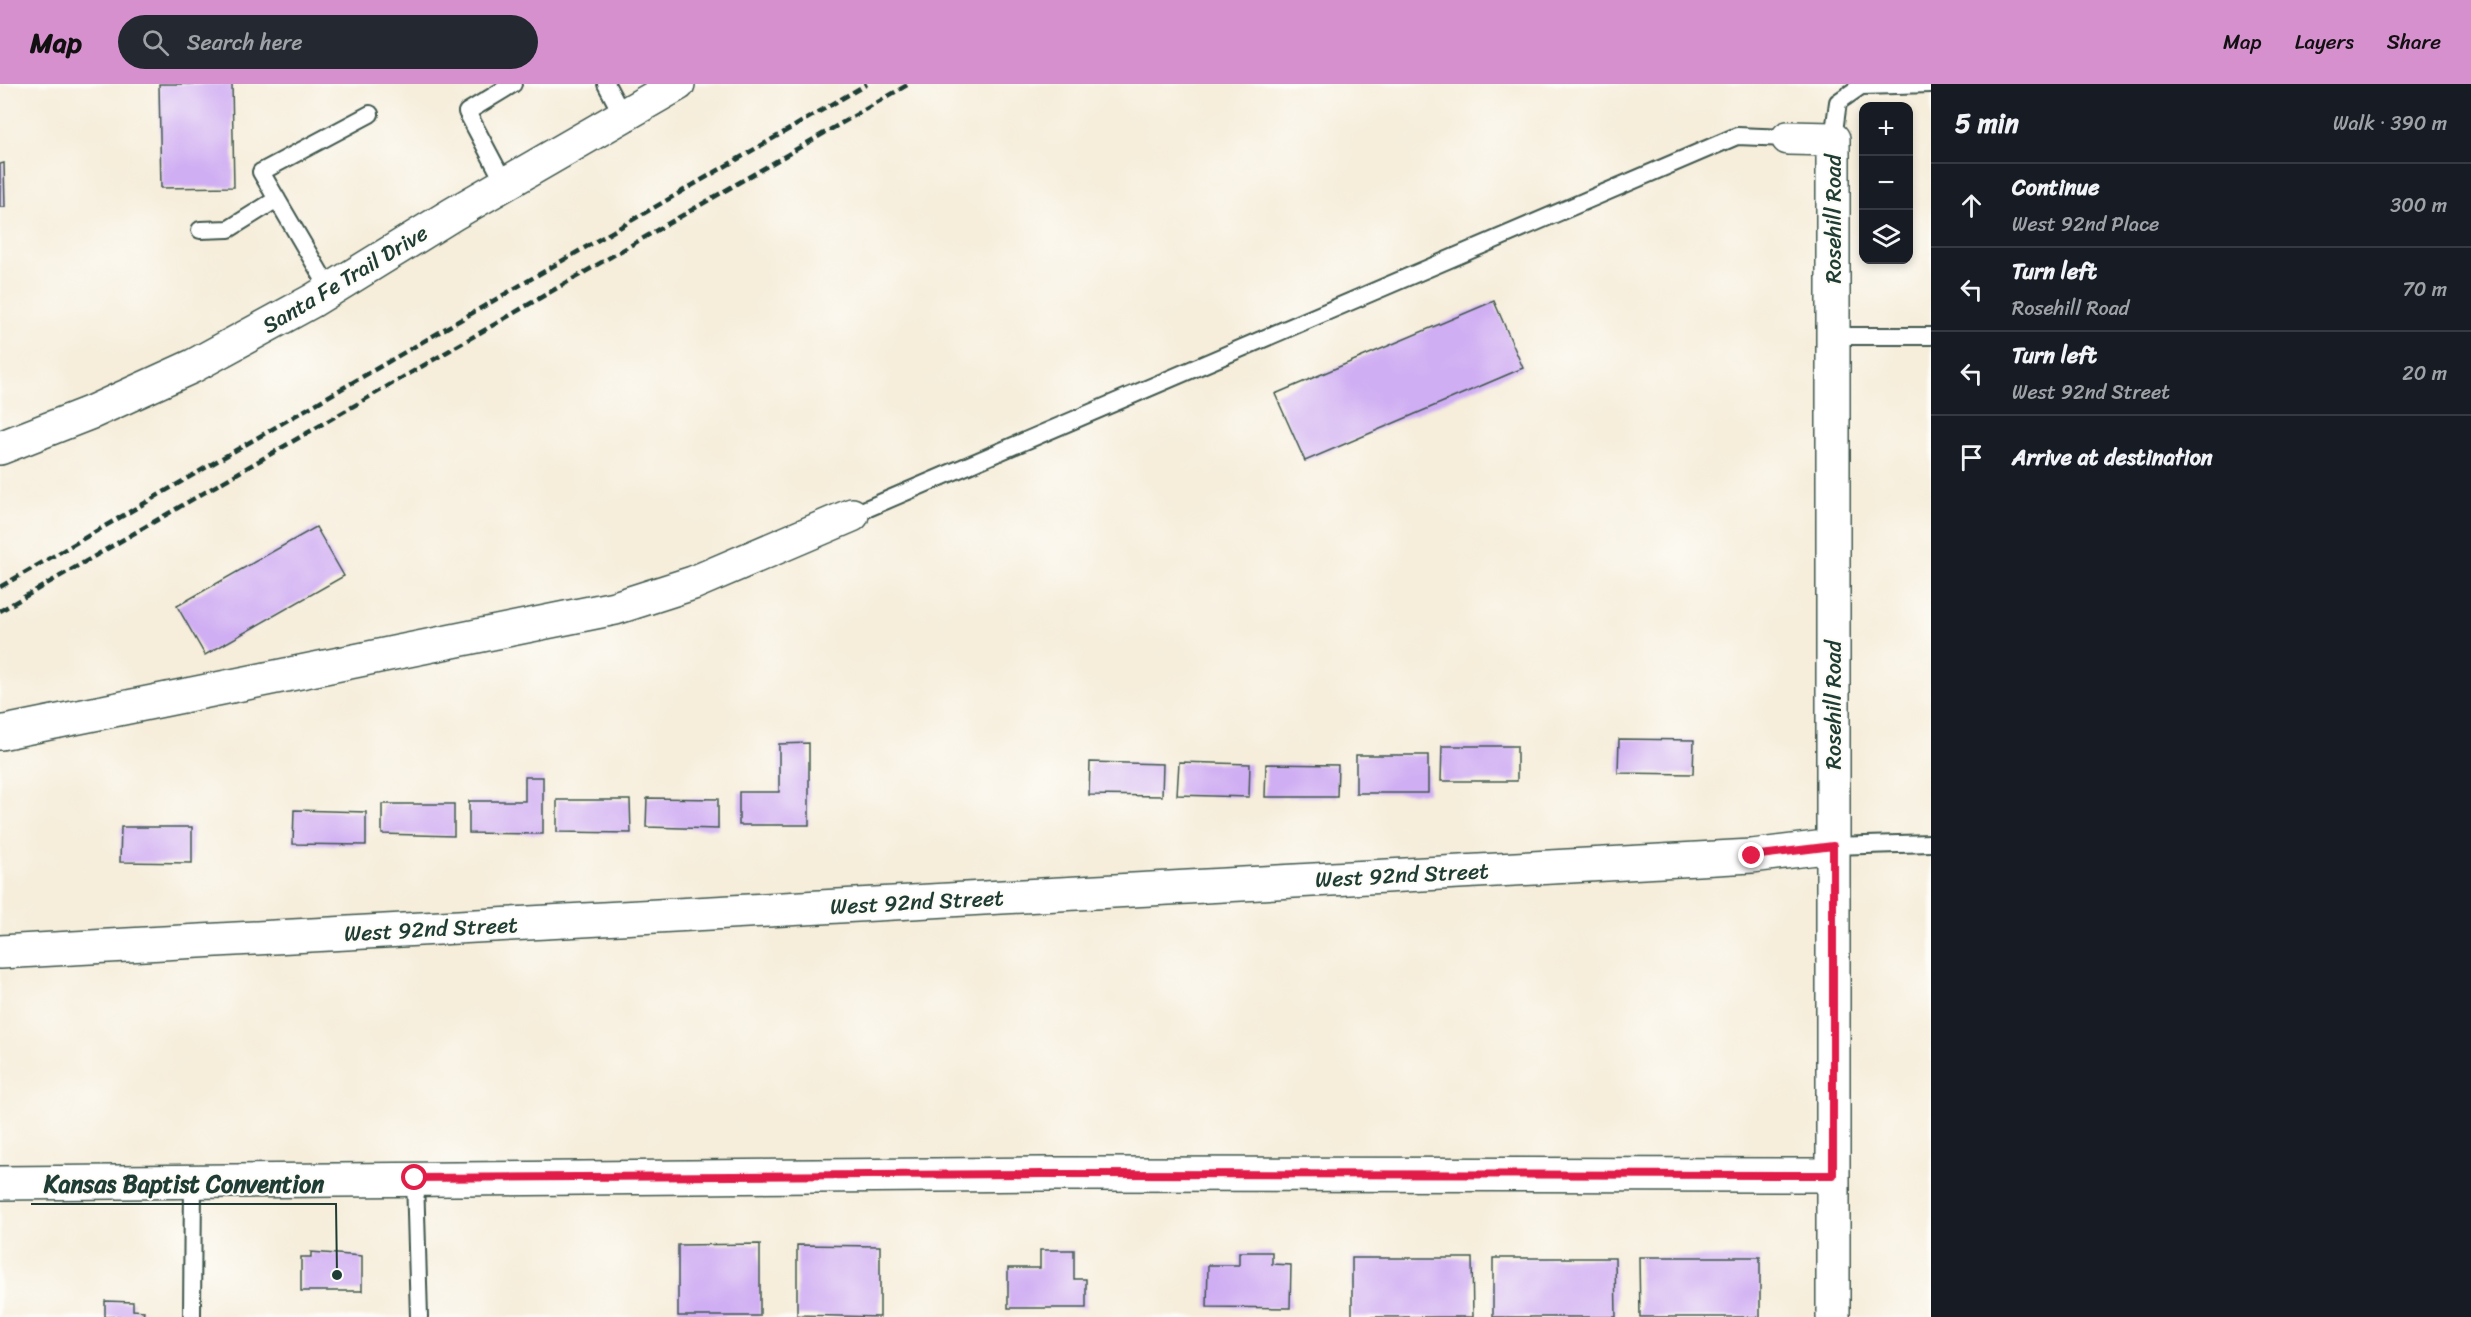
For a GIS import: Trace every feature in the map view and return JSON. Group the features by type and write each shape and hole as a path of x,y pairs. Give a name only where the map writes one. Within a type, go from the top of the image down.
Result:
{"street":[{"name":"Santa Fe Trail Drive","path":"0,448 92,412 193,366 330,290 678,84"},
{"name":"Rosehill Road","path":"1788,138 1833,139 1833,1317"},
{"path":"0,733 615,608 693,583 852,515"},
{"name":"West 92nd Street","path":"0,952 1752,856 1833,846"},
{"path":"0,1183 1044,1174 1833,1175"}],"lane":[{"path":"506,184 466,112 513,84"},
{"path":"606,84 623,116"},
{"path":"1833,139 1838,102 1861,86 1931,84"},
{"path":"330,290 261,172 370,114"},
{"path":"852,515 1737,136 1788,138"},
{"path":"200,230 229,229 277,199"},
{"path":"1833,336 1931,336"},
{"path":"1833,846 1931,843"},
{"path":"415,1178 420,1317"},
{"path":"192,1317 193,1180"}],"building":[{"path":"159,84 232,84 234,187 161,188"},
{"path":"4,163 5,207 0,207 0,164"},
{"path":"1494,301 1523,368 1305,461 1275,394"},
{"path":"316,527 344,576 205,655 177,606"},
{"path":"1619,739 1694,740 1693,774 1618,773"},
{"path":"809,743 809,825 739,825 739,792 779,792 779,744"},
{"path":"1442,746 1517,746 1517,781 1441,781"},
{"path":"1356,755 1428,755 1428,793 1356,793"},
{"path":"1090,762 1163,764 1162,796 1089,795"},
{"path":"1179,762 1250,764 1249,797 1177,795"},
{"path":"1266,764 1338,765 1337,797 1265,797"},
{"path":"525,777 543,777 543,834 469,833 469,801 525,801"},
{"path":"647,798 718,799 718,829 646,827"},
{"path":"557,800 630,800 631,833 557,832"},
{"path":"382,804 454,804 454,836 382,834"},
{"path":"294,810 366,812 366,845 293,844"},
{"path":"121,827 192,827 192,863 120,862"},
{"path":"760,1244 760,1316 678,1316 678,1245"},
{"path":"797,1245 880,1246 880,1317 797,1315"},
{"path":"1040,1250 1074,1250 1074,1279 1086,1279 1086,1308 1008,1308 1008,1268 1040,1268"},
{"path":"311,1252 362,1256 362,1291 301,1291 301,1257 311,1257"},
{"path":"1239,1252 1272,1252 1272,1264 1291,1265 1290,1308 1207,1307 1208,1265 1239,1265"},
{"path":"1639,1257 1760,1257 1760,1317 1640,1317"},
{"path":"1352,1258 1472,1258 1473,1317 1352,1317"},
{"path":"1493,1258 1615,1258 1616,1317 1493,1317"},
{"path":"105,1301 133,1302 133,1310 144,1311 143,1317 105,1317"}],"railway":[{"path":"0,587 867,84"},
{"path":"0,611 909,84"}],"place":[{"name":"Kansas Baptist Convention","path":"337,1275"}],"route":[{"path":"415,1178 1044,1174 1833,1175 1833,846 1752,856"}]}
